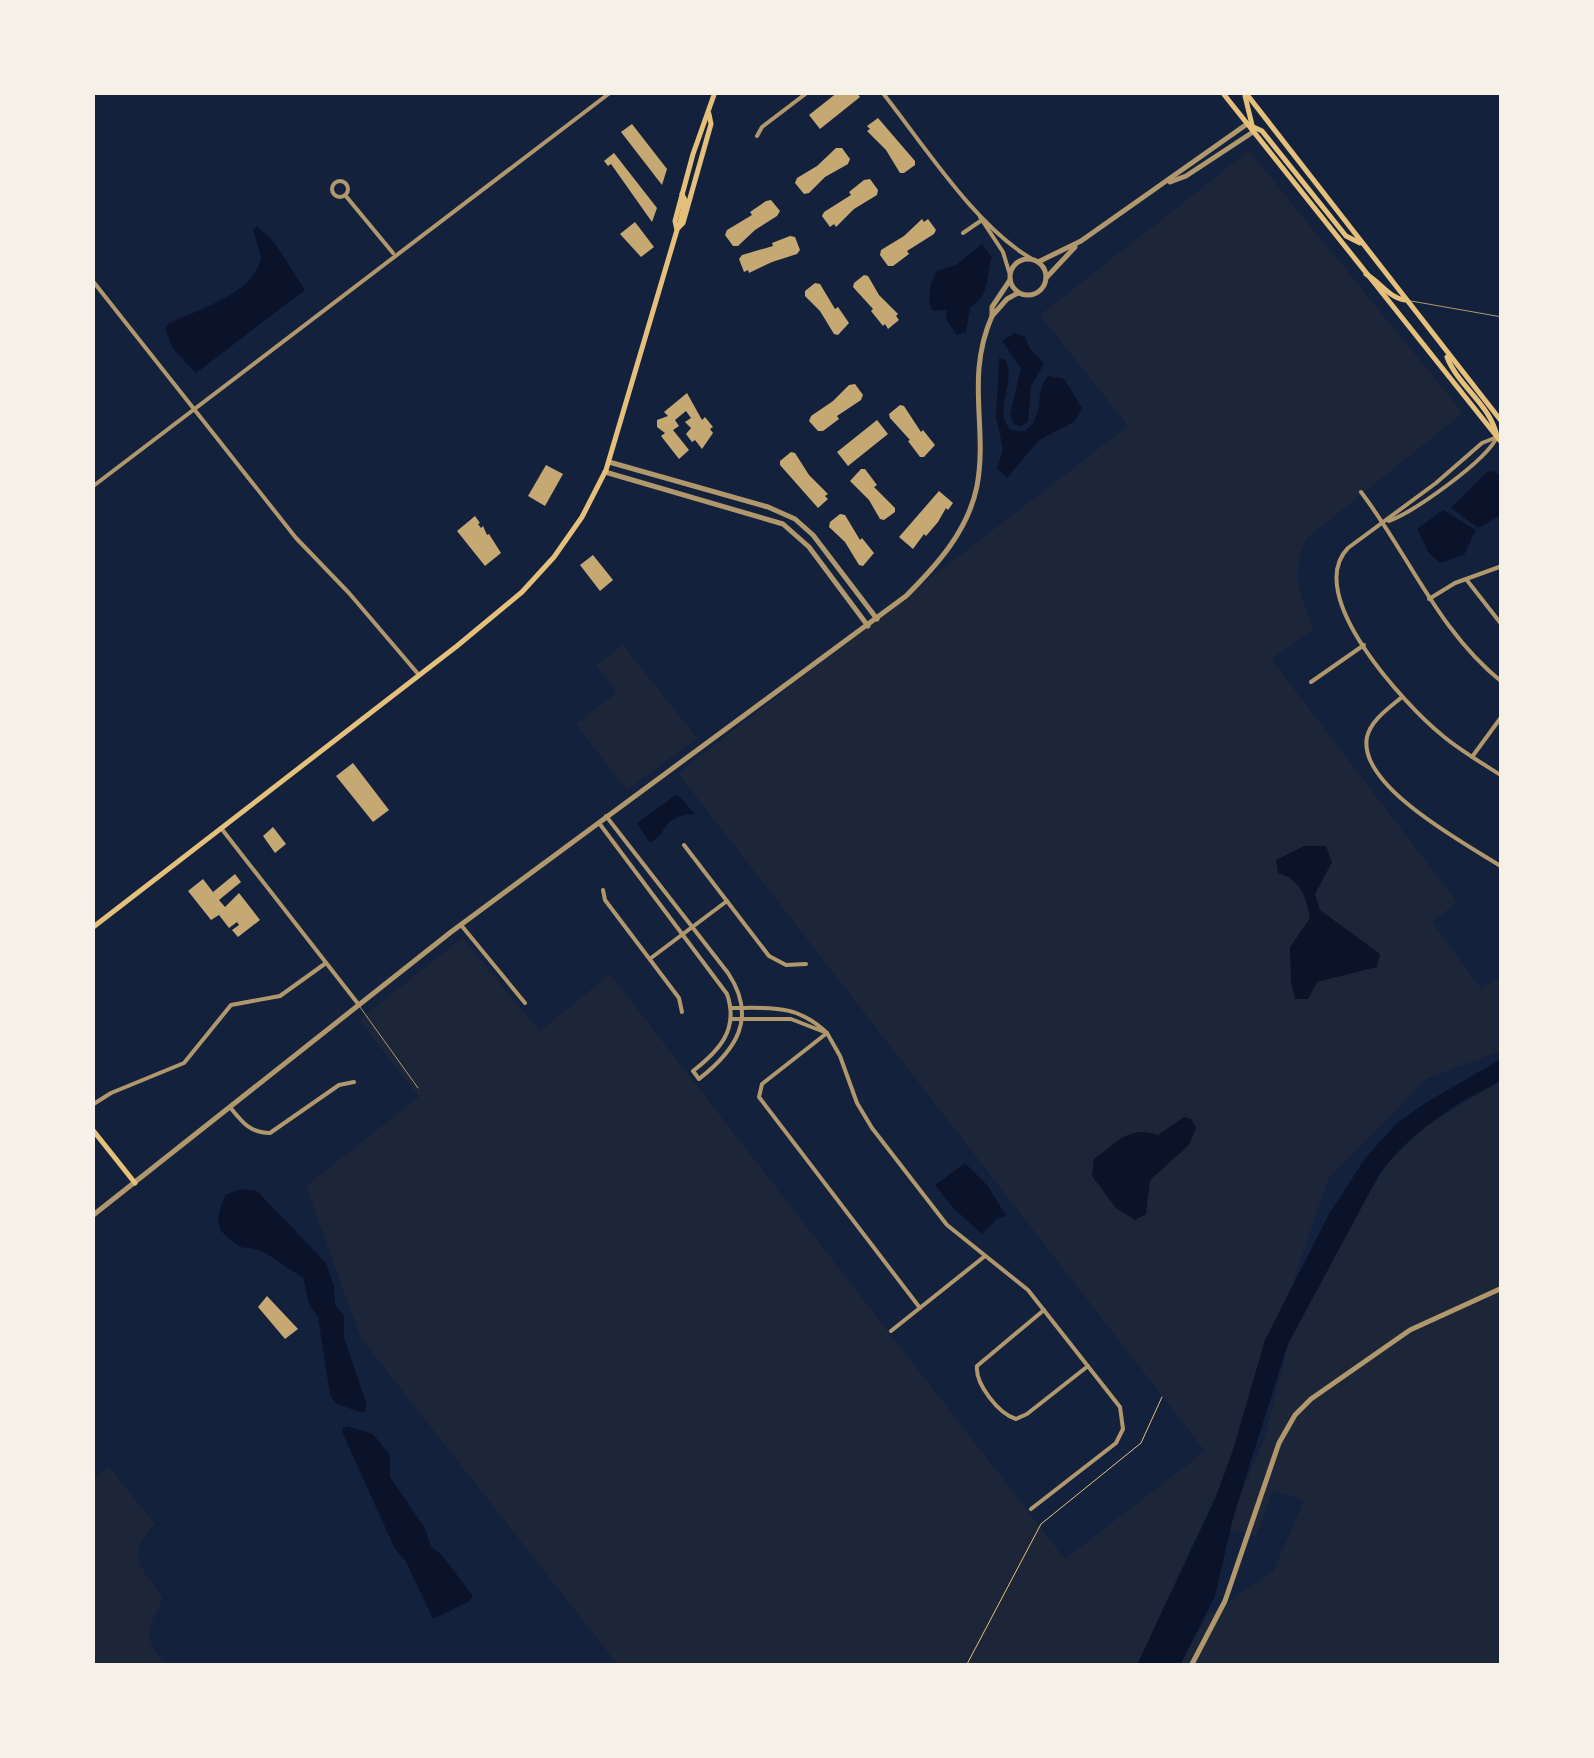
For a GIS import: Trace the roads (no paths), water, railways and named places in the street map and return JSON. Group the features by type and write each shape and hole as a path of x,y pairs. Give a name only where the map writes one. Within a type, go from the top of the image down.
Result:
{"main road":[{"path":"678,229 675,221 682,194 715,92"},
{"path":"1222,92 1500,439"},
{"path":"1244,92 1251,127"},
{"path":"1244,92 1502,422"},
{"path":"92,928 419,676 522,592 554,557 582,517 609,462 712,124 709,114"},
{"path":"1251,127 1262,132 1346,236 1363,245"},
{"path":"1364,272 1396,299 1407,301"},
{"path":"1445,350 1451,367 1500,439"},
{"path":"92,1128 135,1182"}],"street":[{"path":"92,487 611,92"},
{"path":"758,136 762,127 808,92"},
{"path":"882,92 972,205 1003,239 1035,261 1046,278"},
{"path":"992,316 992,306 1015,264 1035,261 1081,241 1167,183 1181,168 1251,127"},
{"path":"345,195 395,255"},
{"path":"972,205 1008,260 1010,277 1018,292"},
{"path":"963,233 982,220"},
{"path":"92,1216 461,925 906,596 943,559 966,519 977,487 976,380 982,340 992,316 1018,292 1037,292 1081,241"},
{"path":"92,280 296,538 419,676"},
{"path":"1500,439 1438,493 1348,548 1336,572 1338,597 1364,645 1402,697 1444,737 1502,776"},
{"path":"609,462 768,507 795,519 813,535 878,619"},
{"path":"605,472 783,524 810,546 868,626"},
{"path":"1361,492 1460,641 1502,682"},
{"path":"1429,599 1502,566"},
{"path":"1466,579 1502,625"},
{"path":"1310,682 1364,645"},
{"path":"1402,697 1367,736 1368,758 1377,774 1415,808 1502,867"},
{"path":"1472,757 1502,716"},
{"path":"598,822 721,982 732,1014 728,1034 719,1050 693,1071 699,1078 733,1046 742,1013 733,981 606,816"},
{"path":"221,828 358,1005"},
{"path":"684,845 774,960 794,966 806,964"},
{"path":"603,890 605,900 679,998 682,1012"},
{"path":"650,959 727,901"},
{"path":"461,925 524,1003"},
{"path":"92,1105 117,1090 183,1064 231,1005 280,996 326,963"},
{"path":"732,1014 800,1013 827,1033 872,1128 948,1225 1018,1279 1120,1407 1124,1420 1116,1443 1031,1509"},
{"path":"732,1014 796,1020 827,1033"},
{"path":"827,1033 760,1087 762,1103 920,1308"},
{"path":"230,1107 245,1126 270,1133 339,1085 354,1082"},
{"path":"891,1330 985,1256"},
{"path":"1191,1666 1225,1602 1279,1444 1294,1415 1410,1330 1502,1288"},
{"path":"1044,1310 981,1360 976,1374 1005,1415 1010,1418 1026,1414 1088,1366"}],"lane":[{"path":"1407,301 1502,317"},
{"path":"358,1005 418,1088"}]}
